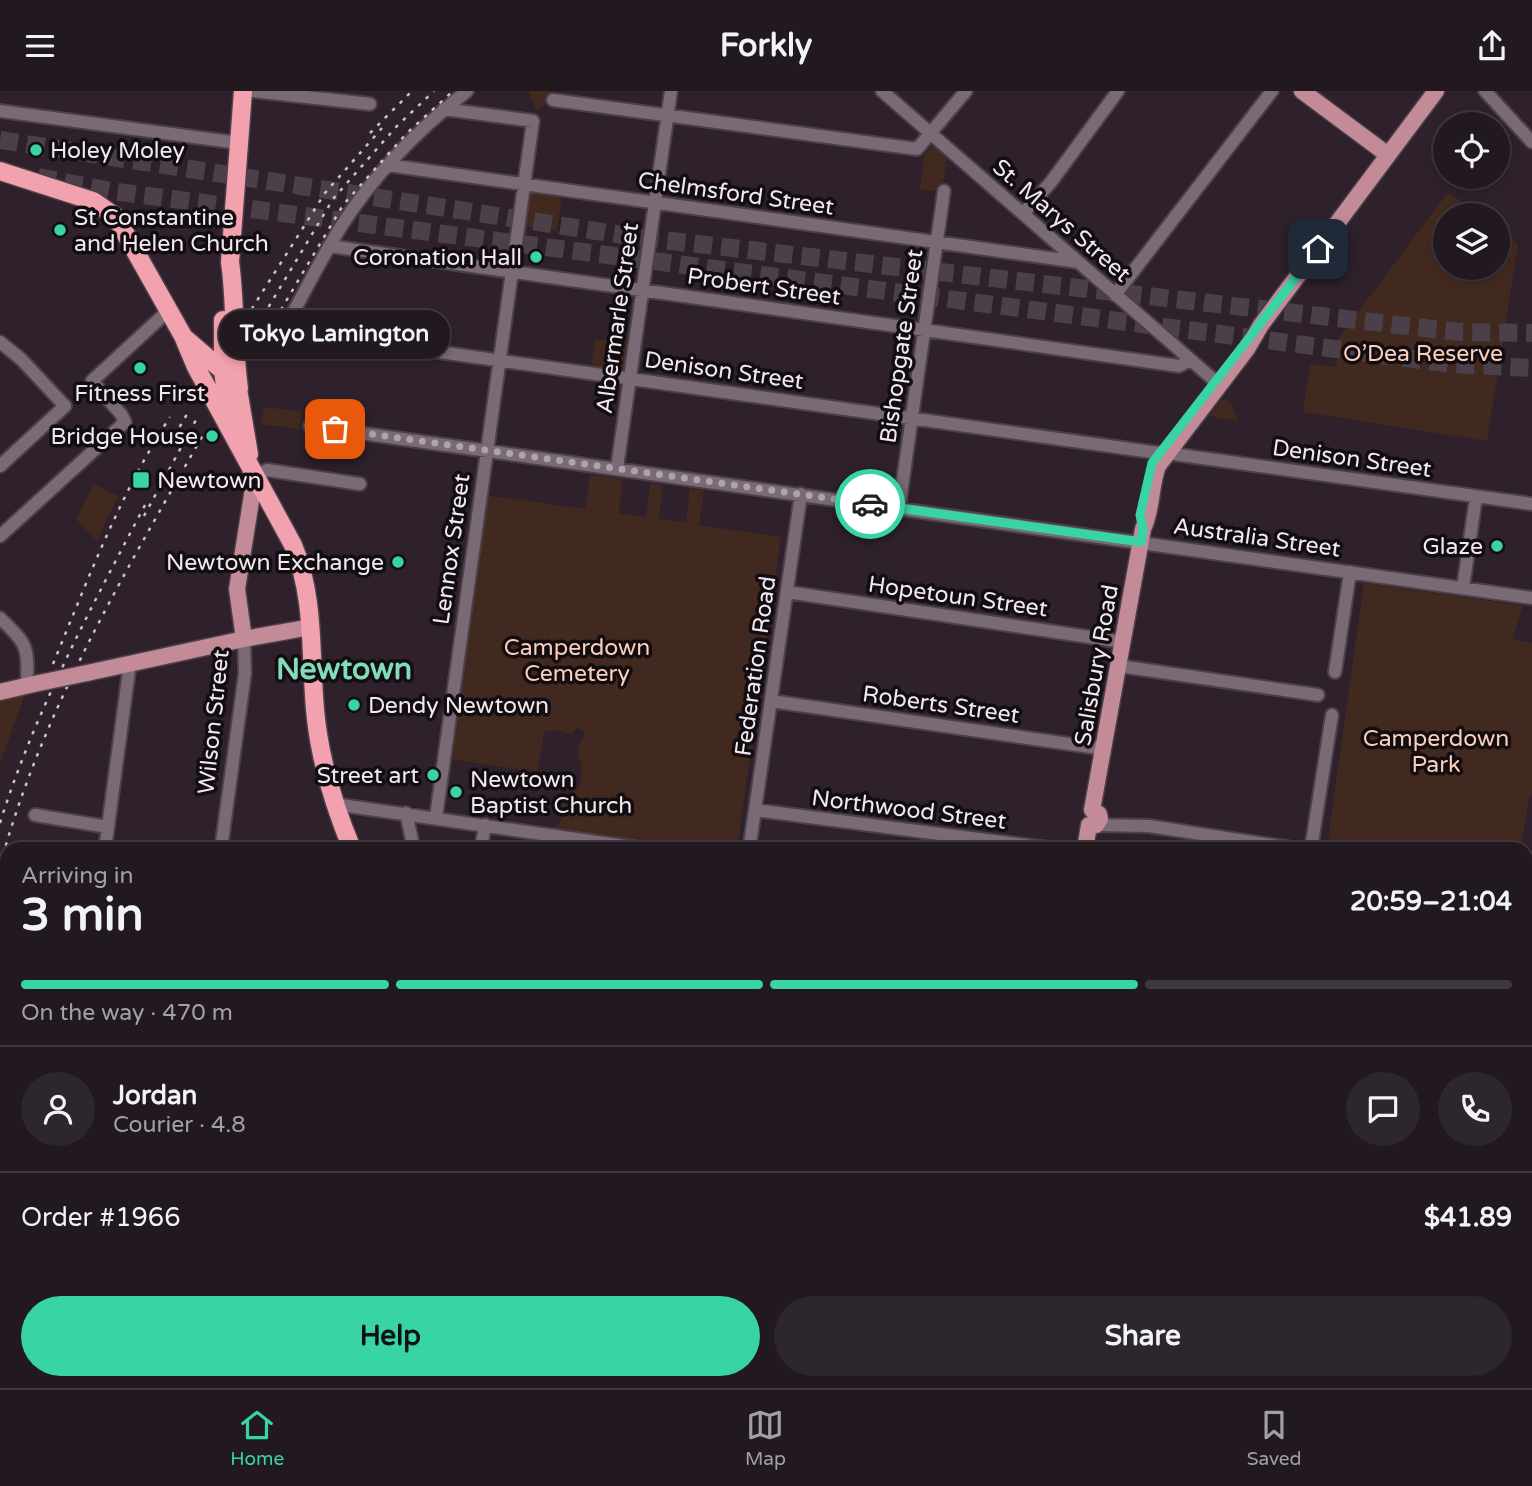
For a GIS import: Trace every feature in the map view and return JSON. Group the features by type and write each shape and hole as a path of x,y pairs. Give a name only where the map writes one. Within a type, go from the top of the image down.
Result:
{"highway":[{"path":"230,429 223,369 224,286 230,262 243,91"},
{"path":"0,171 93,201 112,214 123,228 183,336 196,367 300,563 311,627 318,737 334,804 349,842"},
{"path":"230,262 235,356 254,473"},
{"path":"183,336 232,376 239,388"}],"main road":[{"path":"1302,91 1388,155"},
{"name":"Salisbury Road","path":"1162,453 1247,349 1261,325 1436,91"},
{"name":"Salisbury Road","path":"1087,842 1094,818 1142,535 1149,516 1153,478 1162,453 1249,336 1261,325"},
{"name":"Wilson Street","path":"244,639 237,589 254,473"},
{"path":"220,644 230,626 237,589"},
{"path":"0,692 311,627"}],"street":[{"path":"253,91 338,95 370,104"},
{"path":"329,246 350,213 387,165 412,138 467,91"},
{"name":"Albermarle Street","path":"617,468 671,91"},
{"name":"St. Marys Street","path":"882,91 1215,381"},
{"path":"553,100 917,149 967,91"},
{"path":"1023,214 1051,182 1118,91"},
{"path":"1115,295 1272,91"},
{"path":"1485,91 1532,142"},
{"name":"Lennox Street","path":"436,817 533,121 444,109"},
{"path":"0,111 239,143"},
{"name":"Chelmsford Street","path":"387,165 1078,262"},
{"name":"Bishopgate Street","path":"899,508 944,191"},
{"name":"Probert Street","path":"329,246 1179,366 1186,365 1191,360"},
{"name":"Denison Street","path":"329,246 287,324 289,331 1532,504"},
{"path":"0,536 125,422 92,381 169,310"},
{"path":"0,342 30,368 65,406 0,466"},
{"name":"Australia Street","path":"310,426 899,508 1142,535 1350,572 1532,598"},
{"path":"254,473 267,470 360,484"},
{"name":"Federation Road","path":"750,842 802,494"},
{"path":"1463,588 1476,497"},
{"path":"1335,672 1350,572"},
{"name":"Hopetoun Street","path":"787,593 1123,642"},
{"path":"0,618 26,647 31,685"},
{"name":"Wilson Street","path":"222,842 245,673 244,639"},
{"path":"106,842 130,663"},
{"path":"1119,666 1318,695"},
{"name":"Roberts Street","path":"771,701 1104,749"},
{"path":"1312,842 1332,715"},
{"path":"334,804 598,842"},
{"name":"Northwood Street","path":"755,810 1002,842"},
{"path":"405,813 412,842"},
{"path":"35,815 108,827"},
{"path":"1094,818 1236,842"},
{"path":"482,842 485,825"}],"green space":[{"path":"528,91 551,91 550,100 537,111"},
{"path":"933,145 947,157 942,192 920,189 924,156"},
{"path":"528,190 562,194 557,231 523,226"},
{"name":"O’Dea Reserve","path":"1448,192 1463,203 1440,203"},
{"name":"O’Dea Reserve","path":"1433,212 1433,280 1510,280 1510,238 1518,244 1487,441 1303,412 1310,364 1336,367 1337,357 1326,355"},
{"path":"595,339 629,344 623,371 594,367 592,362"},
{"path":"1221,400 1231,404 1238,421 1209,416"},
{"path":"264,407 302,412 300,429 261,424"},
{"name":"Camperdown Cemetery","path":"590,475 623,479 619,513 646,517 650,483 663,485 659,519 686,522 690,489 704,490 699,525 781,537 738,842 640,842 558,832 556,825 562,820 563,804 568,795 580,786 582,764 578,753 585,735 583,730 577,728 571,734 557,730 544,732 538,772 450,759 485,495 585,509"},
{"path":"94,484 118,496 97,541 76,519"},
{"name":"Camperdown Park","path":"1364,583 1523,606 1512,639 1532,643 1532,795 1529,797 1522,842 1346,842 1328,839"},
{"path":"25,693 0,765 0,699"}],"tunnel":[{"path":"0,140 629,236 1459,332 1532,333"},
{"path":"38,177 111,191 1452,364 1532,368"}],"railway":[{"path":"370,133 412,91"},
{"path":"247,343 333,199 397,126 434,91"},
{"path":"254,355 343,205 406,134 453,91"},
{"path":"246,318 325,193 382,128"},
{"path":"169,445 190,409"},
{"path":"53,664 120,507 170,417"},
{"path":"144,516 197,418"},
{"path":"7,842 38,752 62,697 116,590 204,433"},
{"path":"0,823 47,700 145,505"}],"way so far":[{"path":"335,429 870,504"}],"place":[{"name":"Holey Moley","path":"36,150"},
{"name":"St Constantine and Helen Church","path":"60,230"},
{"name":"Coronation Hall","path":"536,257"},
{"name":"Fitness First","path":"140,368"},
{"name":"Tokyo Lamington","path":"335,429"},
{"name":"Bridge House","path":"212,436"},
{"name":"Newtown","path":"141,480"},
{"name":"Glaze","path":"1497,546"},
{"name":"Newtown Exchange","path":"398,562"},
{"name":"Dendy Newtown","path":"354,705"},
{"name":"Street art","path":"433,775"},
{"name":"Newtown Baptist Church","path":"456,792"}],"district":[{"name":"Newtown","path":"344,669"}],"route":[{"path":"870,504 1141,542 1143,529 1140,515 1152,463 1318,249"}]}
